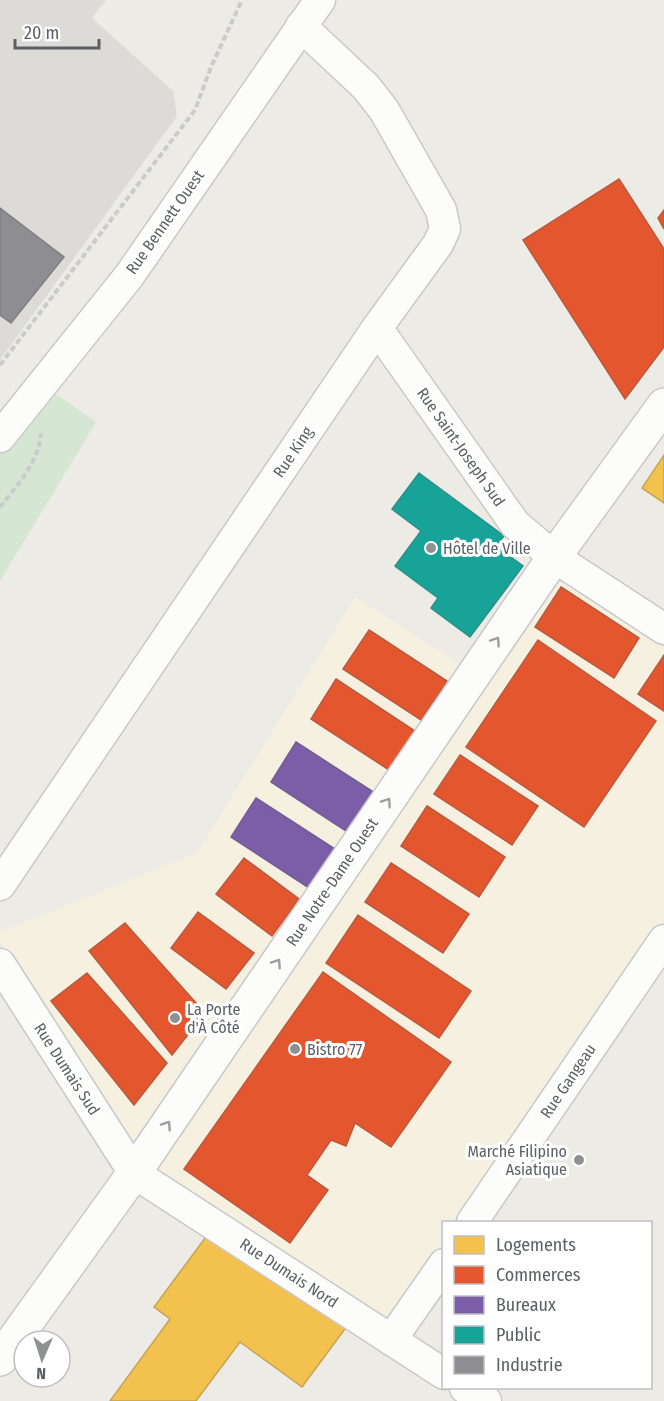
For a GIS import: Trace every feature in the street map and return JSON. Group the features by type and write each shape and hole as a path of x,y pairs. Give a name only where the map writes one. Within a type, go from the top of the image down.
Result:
{"street":[{"name":"Rue Bennett Ouest","path":"0,437 129,276 320,0"},
{"name":"Rue King","path":"0,885 377,328 438,244 445,229 441,210 384,110 366,87 301,26"},
{"name":"Rue Saint-Joseph Sud","path":"377,328 515,524 554,557 664,629"},
{"name":"Rue Notre-Dame Ouest","path":"2,1353 134,1173 554,557 664,405"},
{"name":"Rue Gangeau","path":"473,1221 664,940"},
{"name":"Rue Dumais Sud","path":"0,964 134,1173"},
{"name":"Rue Dumais Nord","path":"134,1173 442,1373"},
{"path":"391,1340 442,1267"},
{"path":"467,1389 486,1401"}],"path":[{"path":"0,365 195,110 211,67 242,0"}],"shaded area":[{"path":"0,0 106,0 92,18 173,91 177,116 0,360"},
{"path":"532,556 664,639 664,926 461,1221 442,1221 442,1248 388,1328 132,1151 0,943 0,932 197,853 355,597 460,664"}],"green space":[{"path":"53,392 96,422 0,581 0,452"}],"building: Logements":[{"path":"664,455 664,503 642,488"},
{"path":"214,1226 348,1325 302,1387 240,1342 196,1401 110,1401 170,1319 154,1307"}],"building: Commerces":[{"path":"619,179 664,249 664,347 625,399 523,240"},
{"path":"664,210 664,229 658,218"},
{"path":"561,587 639,638 614,678 535,627"},
{"path":"369,630 447,681 421,720 343,669"},
{"path":"538,640 656,721 584,827 466,747"},
{"path":"664,655 664,711 638,694"},
{"path":"336,679 415,731 389,770 311,719"},
{"path":"460,755 538,806 512,845 434,794"},
{"path":"427,806 505,857 479,897 401,846"},
{"path":"244,858 299,899 272,936 216,894"},
{"path":"391,863 469,914 443,953 365,902"},
{"path":"198,912 254,953 226,989 171,948"},
{"path":"358,915 471,991 439,1038 326,963"},
{"path":"125,923 205,1013 172,1055 89,951"},
{"path":"323,972 451,1062 391,1147 355,1123 346,1146 331,1140 307,1175 328,1190 290,1243 184,1169"},
{"path":"87,973 167,1063 134,1105 51,1001"}],"building: Bureaux":[{"path":"296,742 375,793 349,833 271,782"},
{"path":"256,798 335,849 309,888 231,837"}],"building: Public":[{"path":"419,473 504,536 496,546 523,566 470,637 431,608 438,598 395,566 421,531 392,509"}],"building: Industrie":[{"path":"0,208 64,257 11,323 0,315"}],"place":[{"name":"Hôtel de Ville","path":"431,548"},
{"name":"La Porte d'À Côté","path":"175,1018"},
{"name":"Bistro 77","path":"295,1049"},
{"name":"Marché Filipino Asiatique","path":"579,1160"}]}
